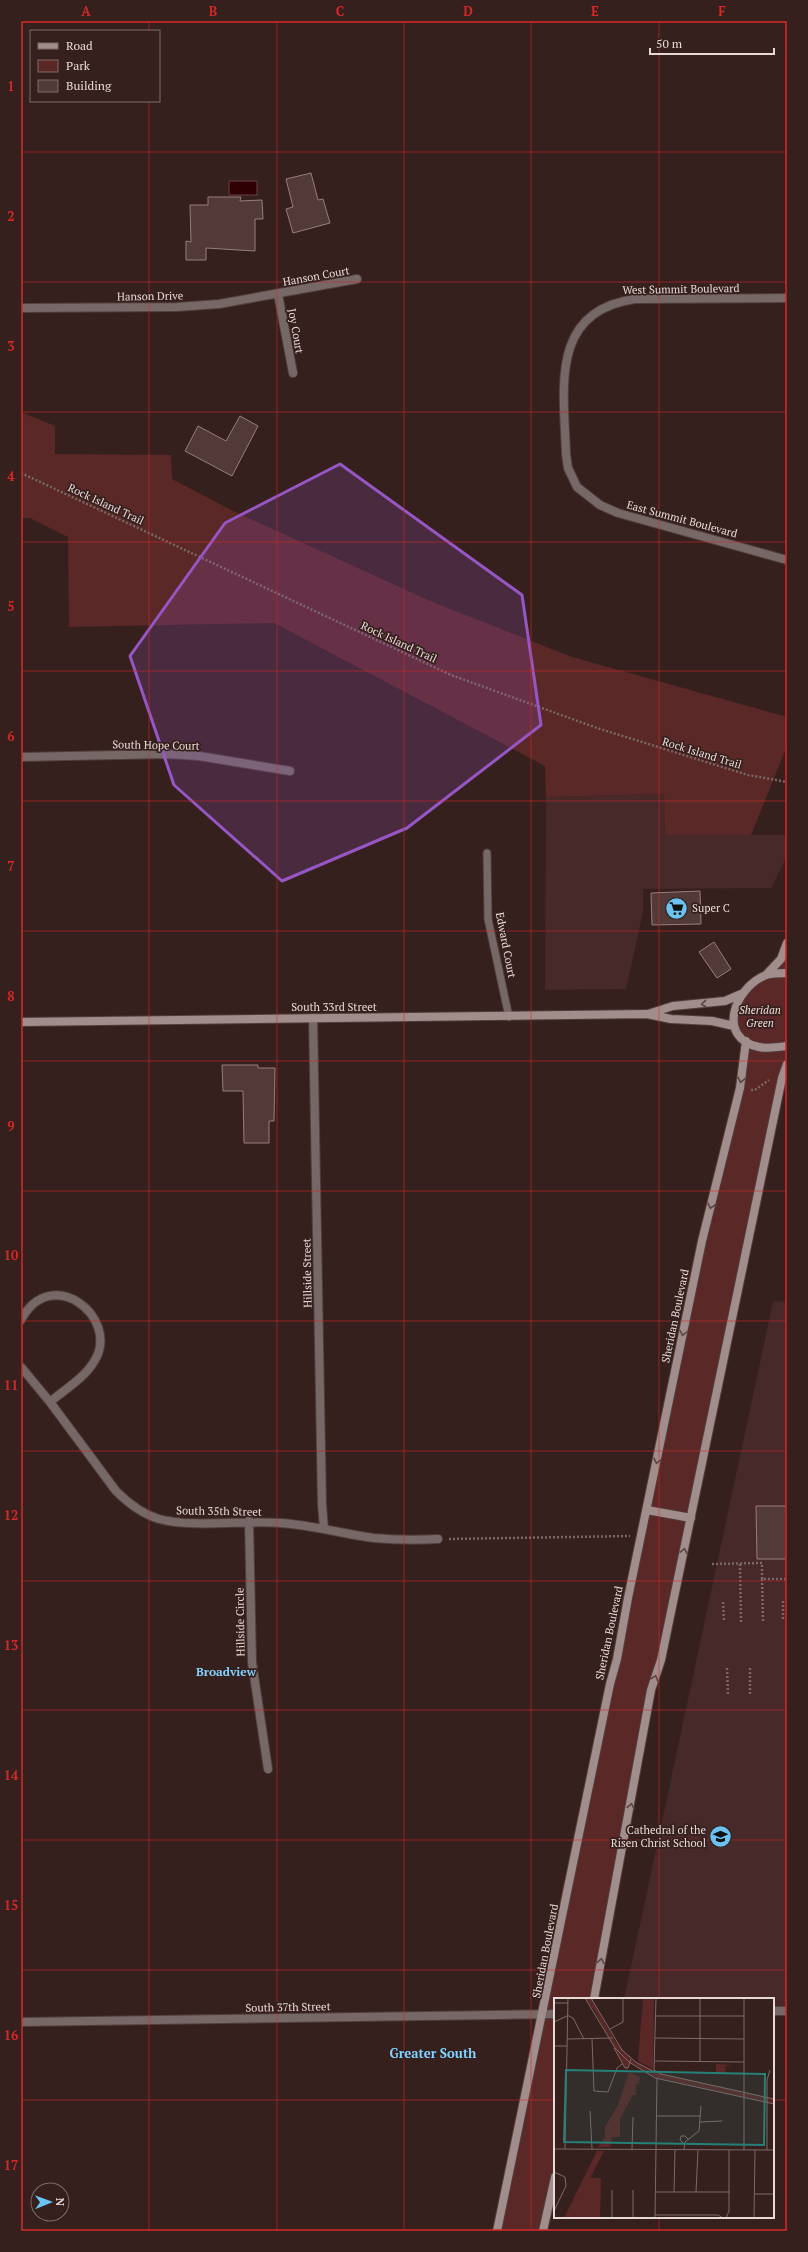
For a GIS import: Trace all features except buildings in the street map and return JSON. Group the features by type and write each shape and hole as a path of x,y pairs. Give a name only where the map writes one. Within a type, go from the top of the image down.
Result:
{"main road":[{"path":"787,943 781,959 766,975 752,984 741,994 735,1006 734,1026 739,1036 759,1047 787,1046"},
{"path":"766,975 787,973"},
{"name":"South 33rd Street","path":"647,1014 672,1006 725,1001 741,994"},
{"name":"South 33rd Street","path":"21,1022 510,1017 647,1014 671,1020 712,1021 734,1026"},
{"name":"Sheridan Boulevard","path":"497,2231 642,1536 702,1240 740,1088 746,1041"},
{"path":"594,1998 651,1690 661,1660 781,1084 787,1064"},
{"path":"647,1510 691,1518"},
{"path":"543,2231 554,2182"}],"street":[{"name":"Hanson Court","path":"278,294 357,279"},
{"name":"Hanson Drive","path":"21,308 177,307 219,304 278,294"},
{"name":"Joy Court","path":"278,294 293,373"},
{"name":"West Summit Boulevard","path":"577,487 568,468 566,454 564,365 574,336 598,310 617,302 635,299 787,298"},
{"name":"East Summit Boulevard","path":"577,487 600,505 618,513 787,560"},
{"name":"South Hope Court","path":"21,756 168,754 199,756 290,771"},
{"name":"Hillside Street","path":"313,1018 322,1505 324,1528"},
{"path":"21,1320 28,1307 42,1298 56,1295 76,1301 89,1311 96,1324 99,1341 96,1359 87,1372 50,1402"},
{"name":"South 35th Street","path":"21,1367 50,1402 116,1491 127,1502 144,1513 159,1519 180,1523 249,1521 324,1528 373,1538 412,1540 438,1539"},
{"name":"Hillside Circle","path":"249,1521 252,1662 268,1769"},
{"path":"774,2011 787,2011"},
{"name":"South 37th Street","path":"21,2022 554,2014"}],"lane":[{"name":"Edward Court","path":"487,853 488,919 510,1017"}],"path":[{"name":"Rock Island Trail","path":"21,473 451,675 597,728 748,775 787,782"},
{"path":"749,1089 755,1090 770,1079 776,1078"},
{"path":"438,1539 642,1536"},
{"path":"712,1564 762,1563 763,1621"},
{"path":"740,1564 741,1622"},
{"path":"762,1579 787,1579"},
{"path":"783,1601 783,1621"},
{"path":"724,1602 724,1622"},
{"path":"727,1668 728,1694"},
{"path":"750,1668 750,1694"}],"highlighted area":[{"path":"340,464 522,595 541,725 407,828 282,881 174,785 130,656 225,523"}],"shaded area":[{"path":"229,181 257,181 257,195 229,195"},
{"path":"664,794 665,835 787,835 787,856 771,888 643,889 643,912 626,989 545,990 546,797"},
{"path":"787,1301 787,2011 774,2011 774,1998 624,1998 773,1302"}],"green space":[{"path":"21,412 55,426 55,454 171,455 172,479 233,511 430,601 572,657 787,717 787,746 751,835 665,835 664,794 546,797 545,766 274,623 69,627 68,537 30,518 21,518"},
{"name":"Sheridan Green","path":"787,943 787,1064 661,1660 594,1998 554,1998 554,2182 543,2231 497,2231 702,1241 740,1088 746,1042 739,1036 735,1006 766,975"}],"place":[{"name":"Super C","path":"676,908"},
{"name":"Cathedral of the Risen Christ School","path":"721,1836"}],"district":[{"name":"Broadview","path":"226,1672"},
{"name":"Greater South","path":"433,2053"}]}
